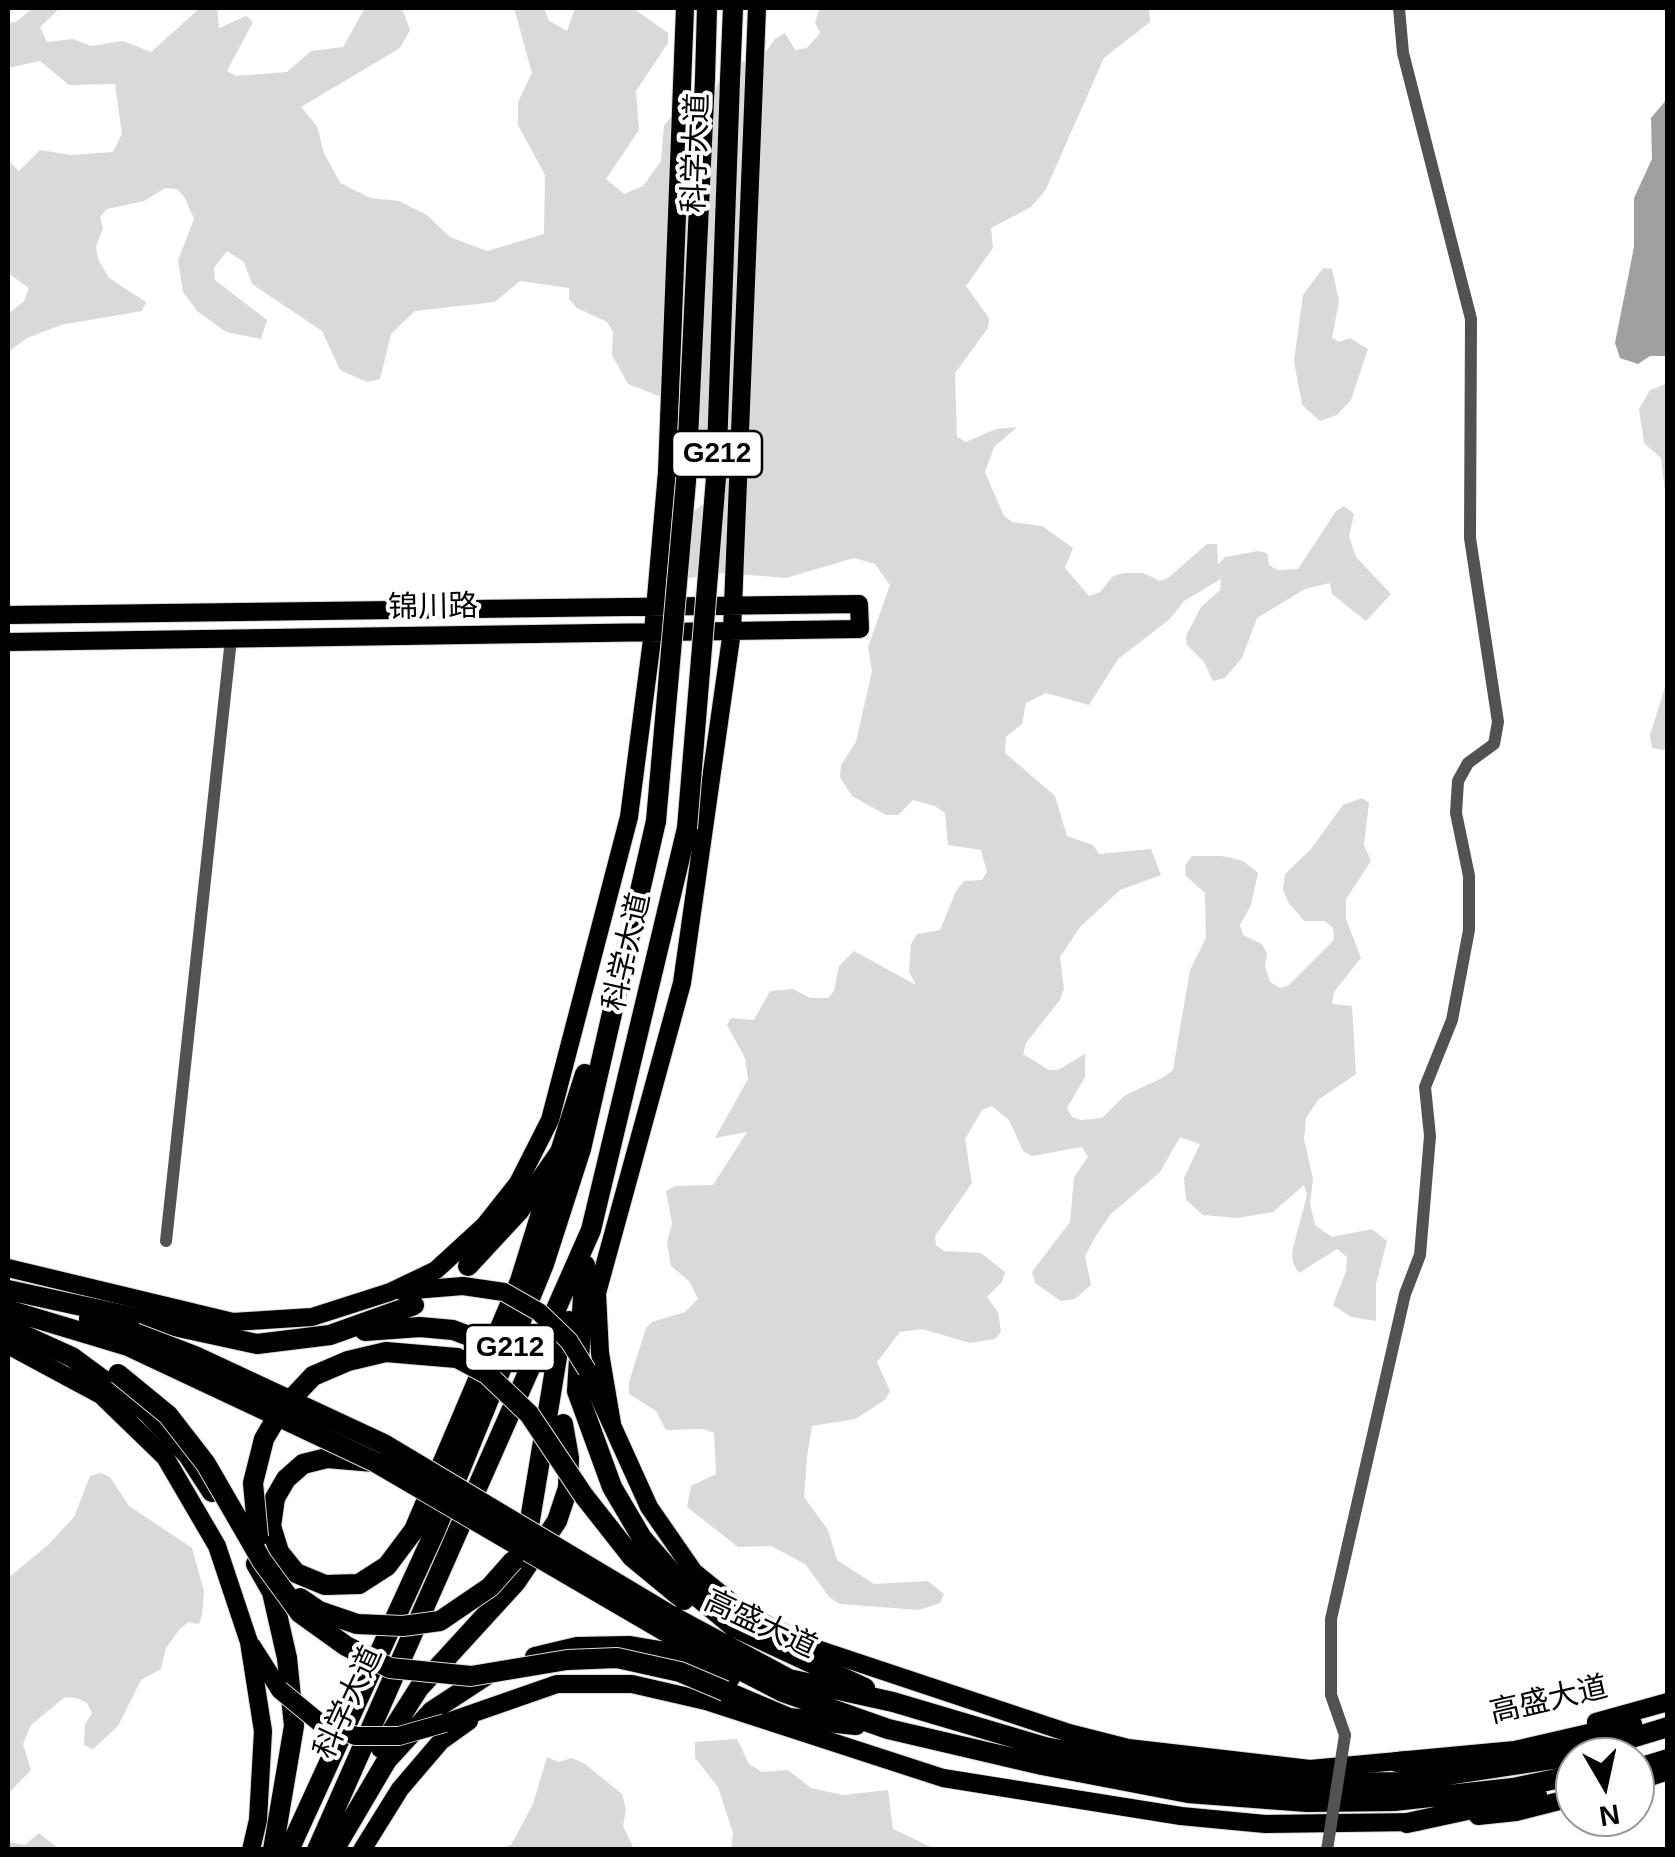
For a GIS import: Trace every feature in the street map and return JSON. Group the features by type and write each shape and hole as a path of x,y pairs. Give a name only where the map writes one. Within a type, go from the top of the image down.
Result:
{"highway":[{"name":"科学大道","path":"289,1850 436,1529 544,1264 581,1149 656,821 686,481 707,8"},
{"name":"科学大道","path":"329,1848 591,1230 687,828 716,478 732,8"},
{"path":"375,1462 328,1458 303,1464 286,1478 275,1498 271,1526 279,1552 296,1573 326,1585 359,1584 386,1566 414,1530 520,1282 622,962"},
{"path":"466,1276 560,1152"},
{"path":"591,1230 580,1294 577,1391 612,1487 642,1538 682,1584 734,1627"},
{"path":"8,1293 256,1344 420,1327 453,1330 486,1342"},
{"name":"高盛大道","path":"8,1293 132,1339 375,1462 666,1622 789,1678 894,1702 1046,1747 1191,1774 1308,1784 1400,1782 1572,1756 1668,1727"},
{"path":"12,1334 74,1350 118,1374 168,1415 206,1464 276,1589 357,1624 404,1626 440,1621 466,1607 512,1562 530,1520 558,1351 580,1294"},
{"path":"330,1335 414,1305"},
{"name":"高盛大道","path":"8,1310 196,1356 384,1444 783,1692 888,1729 1042,1766 1188,1792 1307,1802 1394,1801 1512,1788 1555,1779"},
{"path":"12,1334 72,1357 148,1413 188,1456 276,1589 300,1614 346,1646 390,1668 471,1676 567,1660 618,1658 680,1672 788,1718 888,1729"},
{"path":"272,1850 294,1726 276,1589 258,1537 253,1483 264,1438 280,1410 313,1376 348,1361 386,1352 424,1352 458,1358 487,1374 529,1414 584,1496 632,1557 678,1597 894,1702"},
{"path":"329,1848 391,1729 472,1625 516,1582 557,1522 568,1488 570,1458 563,1424"},
{"path":"329,1848 388,1760 432,1710 504,1664 577,1647 630,1646 672,1653 790,1706 888,1729"},
{"path":"1398,1762 1515,1751 1668,1715"},
{"path":"1407,1822 1555,1790"}],"main road":[{"name":"科学大道","path":"390,1292 436,1270 484,1226 518,1182 550,1120 629,817 654,632 667,472 685,8"},
{"name":"科学大道","path":"612,1424 600,1354 597,1293 682,983 732,631 757,8"},
{"name":"锦川路","path":"8,615 859,604 860,629 8,642"},
{"path":"8,1268 234,1322 312,1317 390,1292 466,1276 540,1312 569,1342 587,1370 612,1424"},
{"path":"12,1334 101,1395 166,1458 217,1546 249,1642 263,1731 258,1820 251,1850"},
{"name":"高盛大道","path":"612,1424 649,1507 694,1572 747,1615 820,1650 1069,1733 1128,1748 1296,1768 1398,1762 1510,1742 1668,1702"},
{"path":"249,1642 280,1690 320,1724 356,1736 399,1736 557,1684 632,1684 706,1701 943,1778 1231,1821 1299,1826 1407,1822 1516,1812 1555,1802"},
{"path":"362,1850 400,1790 441,1741 493,1703"}],"street":[{"path":"1328,1850 1345,1736 1331,1694 1334,1604 1405,1294 1420,1254 1430,1136 1426,1087 1452,1020 1469,930 1469,876 1456,814 1458,780 1468,763 1494,744 1498,722 1470,538 1471,319 1403,54 1400,8"},
{"path":"166,1241 232,639"}],"shaded area":[{"path":"33,8 60,8 40,27 47,42 73,39 91,46 123,41 151,52 200,8 217,8 219,28 246,16 253,22 227,71 236,76 287,72 311,51 343,47 365,8 402,8 410,30 400,48 301,107 317,126 324,153 340,183 370,198 399,201 427,215 450,237 487,251 544,234 545,175 518,125 518,102 532,73 514,8 544,8 549,21 567,31 575,8 633,8 668,33 668,43 636,91 639,130 606,179 624,194 643,186 661,161 664,125 673,115 691,122 712,101 726,56 756,66 775,39 785,33 795,50 807,48 820,33 815,22 820,8 1149,8 1150,22 1104,58 1045,191 1031,207 991,228 993,248 966,286 989,318 988,328 955,373 957,437 966,442 996,429 1017,427 994,447 985,472 1004,516 1012,522 1042,526 1073,548 1065,568 1089,596 1100,592 1113,576 1124,573 1143,573 1160,581 1168,578 1207,544 1217,544 1218,564 1225,557 1258,551 1267,553 1269,565 1277,570 1298,569 1336,511 1344,506 1354,514 1349,536 1356,557 1391,594 1366,621 1332,594 1330,583 1305,589 1257,618 1242,658 1225,678 1213,681 1204,662 1187,645 1186,636 1201,607 1220,590 1221,579 1184,601 1170,619 1118,659 1089,705 1046,693 1026,703 1022,724 1006,737 1005,753 1055,796 1067,836 1093,845 1099,854 1151,849 1161,875 1120,890 1080,927 1060,957 1064,989 1060,1000 1026,1043 1023,1054 1049,1070 1058,1070 1085,1054 1085,1077 1067,1108 1072,1117 1081,1120 1102,1118 1124,1096 1164,1077 1173,1070 1190,970 1206,938 1205,893 1186,876 1185,865 1192,856 1222,856 1243,861 1258,873 1251,905 1240,925 1243,935 1262,944 1270,982 1280,988 1289,985 1334,940 1333,928 1325,921 1304,921 1288,902 1283,889 1285,874 1311,849 1343,805 1362,798 1369,803 1364,845 1371,861 1346,899 1346,919 1361,958 1334,992 1332,1004 1352,1006 1356,1074 1318,1100 1306,1118 1304,1139 1313,1179 1310,1203 1315,1225 1332,1237 1372,1229 1387,1241 1376,1284 1376,1321 1351,1317 1333,1305 1347,1257 1337,1249 1299,1273 1293,1263 1292,1252 1307,1195 1304,1185 1273,1212 1238,1218 1203,1215 1186,1200 1184,1178 1200,1144 1180,1137 1160,1172 1111,1214 1097,1234 1085,1256 1091,1285 1075,1299 1061,1301 1035,1283 1032,1272 1070,1222 1074,1177 1088,1157 1082,1147 1032,1156 1023,1151 1009,1120 992,1106 982,1110 965,1139 972,1183 935,1236 936,1245 944,1251 981,1253 1005,1272 1002,1282 987,1297 998,1312 1001,1332 995,1339 970,1343 922,1329 900,1332 877,1362 890,1391 885,1400 855,1419 812,1426 807,1457 804,1497 828,1530 837,1560 874,1584 928,1581 944,1594 940,1603 919,1610 840,1604 830,1598 805,1564 771,1546 738,1547 687,1507 691,1486 716,1474 714,1433 703,1429 666,1430 656,1411 629,1394 629,1382 646,1328 652,1322 685,1312 698,1299 689,1281 671,1266 667,1243 672,1223 666,1191 675,1186 713,1185 747,1132 715,1138 748,1079 745,1058 727,1025 731,1018 754,1020 770,991 793,989 810,998 828,998 834,991 839,966 854,951 916,985 909,972 911,944 917,934 940,930 964,881 982,880 987,872 981,850 948,845 945,813 935,806 913,800 898,815 886,815 852,796 840,777 841,765 856,742 872,671 868,647 890,585 875,564 854,558 786,578 725,573 666,581 658,574 661,541 705,502 708,438 673,412 669,400 628,384 612,355 613,332 607,322 577,308 569,299 569,288 520,281 495,302 415,311 391,334 380,379 367,382 340,370 322,331 252,284 244,262 227,251 214,268 215,280 267,320 261,339 226,332 197,311 183,292 178,260 194,219 177,189 165,188 144,201 107,209 100,217 103,228 96,247 98,259 109,278 146,302 142,311 61,325 27,338 8,352 8,314 24,301 29,288 8,273 8,160 19,171 40,150 71,155 113,152 122,134 115,84 69,85 40,61 8,68 8,23 16,22"},
{"path":"1667,99 1667,356 1650,356 1638,364 1620,358 1615,343 1634,247 1634,198 1652,159 1651,118"},
{"path":"1323,268 1332,269 1339,301 1332,338 1339,342 1350,338 1368,349 1351,400 1337,415 1320,421 1302,405 1294,361 1303,295"},
{"path":"1668,383 1667,508 1661,458 1644,443 1639,409 1650,390"},
{"path":"1667,681 1668,748 1664,750 1652,748 1650,735"},
{"path":"101,1473 110,1477 129,1506 192,1548 204,1591 202,1615 199,1624 188,1622 179,1630 166,1648 161,1669 141,1680 118,1726 93,1749 84,1745 85,1725 92,1713 87,1703 77,1698 65,1697 31,1725 23,1744 31,1770 8,1794 8,1578 74,1517 90,1476"},
{"path":"737,1739 749,1764 762,1772 788,1770 811,1788 843,1795 888,1790 893,1829 935,1849 731,1849 733,1833 718,1787 695,1758 695,1742"},
{"path":"547,1757 558,1762 572,1758 585,1764 622,1794 626,1809 623,1826 634,1849 497,1849 511,1845 533,1804"},
{"path":"39,1833 59,1849 8,1849 8,1842 25,1845"}]}
